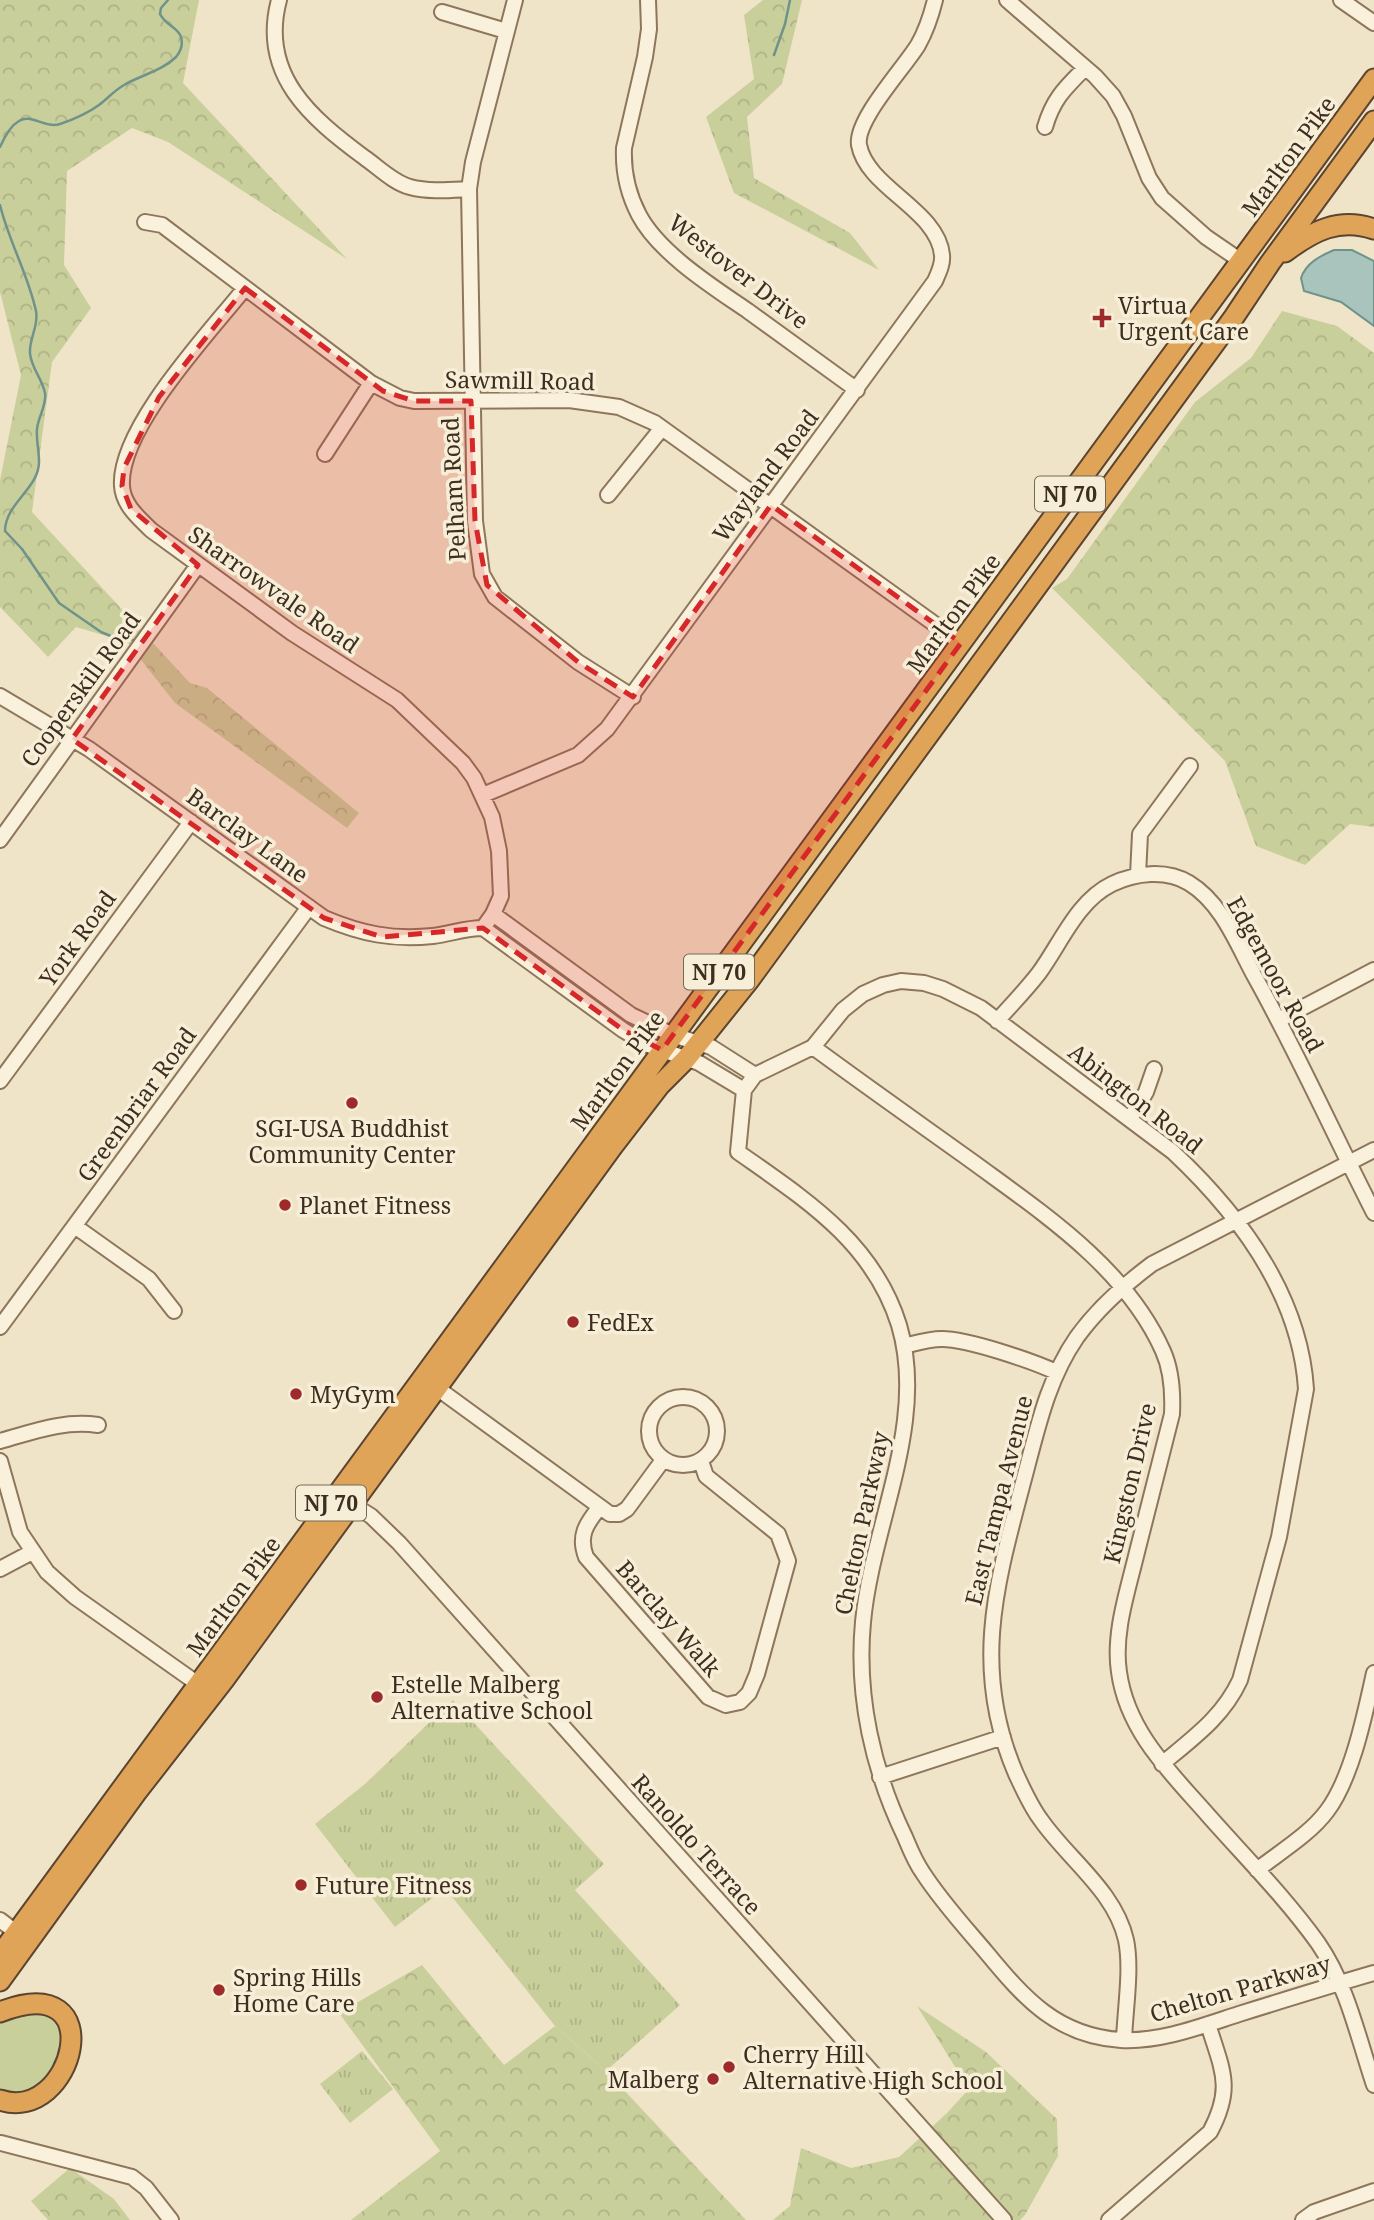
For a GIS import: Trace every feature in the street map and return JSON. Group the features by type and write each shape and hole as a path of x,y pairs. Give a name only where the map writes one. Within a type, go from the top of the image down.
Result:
{"highway":[{"name":"Marlton Pike","path":"0,1955 320,1518 680,1047 961,643 1374,79"},
{"name":"Marlton Pike","path":"0,1981 136,1793 224,1680 612,1146 660,1085 680,1047 750,979 1374,121"},
{"path":"1270,262 1322,228 1340,224 1374,229"},
{"path":"224,1680 247,1635 320,1536 324,1525 320,1518"},
{"path":"0,2012 36,2002 52,2006 66,2018 71,2029 72,2047 66,2065 41,2096 19,2103 0,2100"}],"street":[{"path":"279,0 275,37 280,66 308,112 326,129 407,187 428,190 469,189"},
{"name":"Pelham Road","path":"515,0 473,162 469,189 471,401 475,521 480,565 487,585 495,597 578,662 633,697"},
{"name":"Westover Drive","path":"648,0 649,29 624,148 623,167 640,216 654,236 715,288 857,390"},
{"name":"Wayland Road","path":"482,795 578,755 607,729 935,281 942,265 942,254 928,225 865,161 859,138 875,104 919,43 930,20 935,0"},
{"path":"1007,0 1113,96 1149,178 1162,198 1206,237 1241,261"},
{"path":"1341,0 1374,23"},
{"path":"442,12 506,31"},
{"path":"1045,127 1051,106 1059,94 1085,68"},
{"name":"Sawmill Road","path":"145,222 162,225 371,383 400,398 414,401 569,400 597,403 637,414 662,428 771,505 961,643"},
{"name":"Sharrowvale Road","path":"245,288 159,397 138,430 124,468 124,497 131,509 151,530 292,633 397,700 463,763 492,817 500,860 500,895 488,921"},
{"path":"325,454 371,383"},
{"path":"608,495 662,428"},
{"name":"Cooperskill Road","path":"0,840 198,565"},
{"name":"Barclay Lane","path":"0,696 72,739 324,918 354,931 382,937 434,936 488,921"},
{"path":"1138,876 1140,834 1189,766"},
{"name":"York Road","path":"0,1081 191,821"},
{"name":"Edgemoor Road","path":"997,1021 1039,973 1092,898 1110,885 1148,874 1170,876 1187,882 1210,901 1231,933 1279,1020 1374,1213"},
{"name":"Greenbriar Road","path":"0,1327 309,907"},
{"path":"488,921 623,1030 648,1045 711,1047 749,1082 813,1047"},
{"path":"1279,1020 1374,970"},
{"name":"Abington Road","path":"813,1047 843,1010 863,995 883,985 901,981 924,983 943,989 981,1008 1173,1152 1237,1220 1250,1237 1277,1286 1296,1334 1305,1370 1306,1389 1279,1537 1240,1680 1231,1699 1220,1715 1162,1764"},
{"name":"Kingston Drive","path":"813,1047 1051,1219 1098,1261 1121,1288 1140,1311 1163,1351 1170,1372 1172,1413 1122,1612 1119,1672 1131,1713 1162,1764 1257,1870 1319,1945 1340,1983 1374,2085"},
{"path":"1130,1119 1146,1092 1154,1069"},
{"name":"Chelton Parkway","path":"749,1082 738,1152 814,1207 853,1243 882,1284 904,1346 908,1369 908,1405 869,1574 862,1626 866,1714 880,1777 891,1809 920,1870 937,1894 1035,2007 1069,2028 1088,2035 1124,2040 1150,2039 1374,1973"},
{"name":"East Tampa Avenue","path":"1124,2040 1128,1954 1121,1926 1107,1899 1041,1821 1017,1775 1003,1737 992,1693 991,1619 999,1573 1034,1437 1056,1372 1077,1338 1103,1305 1121,1288 1152,1264 1374,1150"},
{"path":"76,1227 149,1279 174,1311"},
{"path":"904,1346 949,1340 1033,1362 1056,1372"},
{"path":"437,1388 599,1508 611,1514 625,1511 663,1460"},
{"path":"684,1397 698,1400 712,1412 717,1425 716,1443 701,1461 682,1466 663,1460 651,1443 650,1422 663,1404 671,1399 684,1397"},
{"path":"0,1441 60,1424 97,1425"},
{"path":"0,1461 20,1532 47,1572 75,1597 198,1684"},
{"name":"Barclay Walk","path":"599,1508 583,1531 582,1544 586,1557 708,1697 726,1705 740,1702 749,1693 757,1674 788,1561 778,1534 706,1476 701,1461"},
{"name":"Ranoldo Terrace","path":"352,1504 371,1516 399,1543 1004,2220"},
{"path":"0,1569 32,1552"},
{"path":"1257,1870 1327,1812 1342,1784 1374,1673"},
{"path":"880,1777 1003,1737"},
{"path":"0,1920 17,1933"},
{"path":"1109,2220 1210,2133 1225,2094 1223,2074 1208,2024"},
{"path":"0,2139 132,2177 146,2188 171,2220"},
{"path":"1303,2220 1314,2212 1374,2190"}],"highlighted area":[{"path":"245,288 383,391 414,401 471,401 475,521 487,585 578,662 633,697 771,505 961,643 662,1050 623,1030 483,928 382,937 324,918 72,739 198,565 131,509 122,486 124,468 159,397"}],"green space":[{"path":"0,0 199,0 183,83 347,259 168,142 132,128 67,171 64,265 91,308 52,362 32,512 190,683 207,688 359,813 347,828 175,703 127,642 76,627 48,657 0,607 0,480 21,375 0,292"},
{"path":"763,0 802,0 782,84 747,117 754,178 850,233 879,270 734,193 706,117 754,79 744,15"},
{"path":"1282,311 1337,326 1374,353 1374,827 1350,824 1305,865 1256,846 1225,761 1052,588 1067,579 1195,402 1251,358"},
{"path":"453,1700 604,1864 575,1890 680,2005 606,2071 555,2026 445,1888 395,1927 315,1824 365,1784"},
{"path":"422,1965 504,2065 555,2026 606,2071 746,2220 351,2220 440,2151 339,2013"},
{"path":"917,2006 986,2052 1057,2119 1058,2156 1025,2215 1020,2220 773,2220 790,2206 801,2148 851,2168 899,2157 969,2089"},
{"path":"26,2009 57,2016 68,2046 37,2093 0,2095 0,2023"},
{"path":"362,2051 393,2089 350,2123 320,2084"},
{"path":"70,2168 114,2199 130,2220 48,2220 31,2201"}],"water":[{"path":"1334,250 1352,250 1374,261 1374,326 1341,302 1304,291 1301,278 1306,268"}],"waterway":[{"path":"0,147 10,129 19,121 28,119 54,125 70,120 95,108 117,89 176,57 181,47 181,37 160,14 161,8 168,0"},
{"path":"774,55 790,0"},
{"path":"0,205 36,311 30,353 44,388 45,398 37,429 38,471 29,488 10,512 5,531 22,549 59,603 101,632 133,640"}],"place":[{"name":"Virtua Urgent Care","path":"1102,318"},
{"name":"SGI-USA Buddhist Community Center","path":"352,1103"},
{"name":"Planet Fitness","path":"285,1205"},
{"name":"FedEx","path":"573,1322"},
{"name":"MyGym","path":"296,1394"},
{"name":"Estelle Malberg Alternative School","path":"377,1697"},
{"name":"Future Fitness","path":"301,1885"},
{"name":"Spring Hills Home Care","path":"219,1990"},
{"name":"Cherry Hill Alternative High School","path":"729,2067"},
{"name":"Malberg","path":"713,2079"}]}
